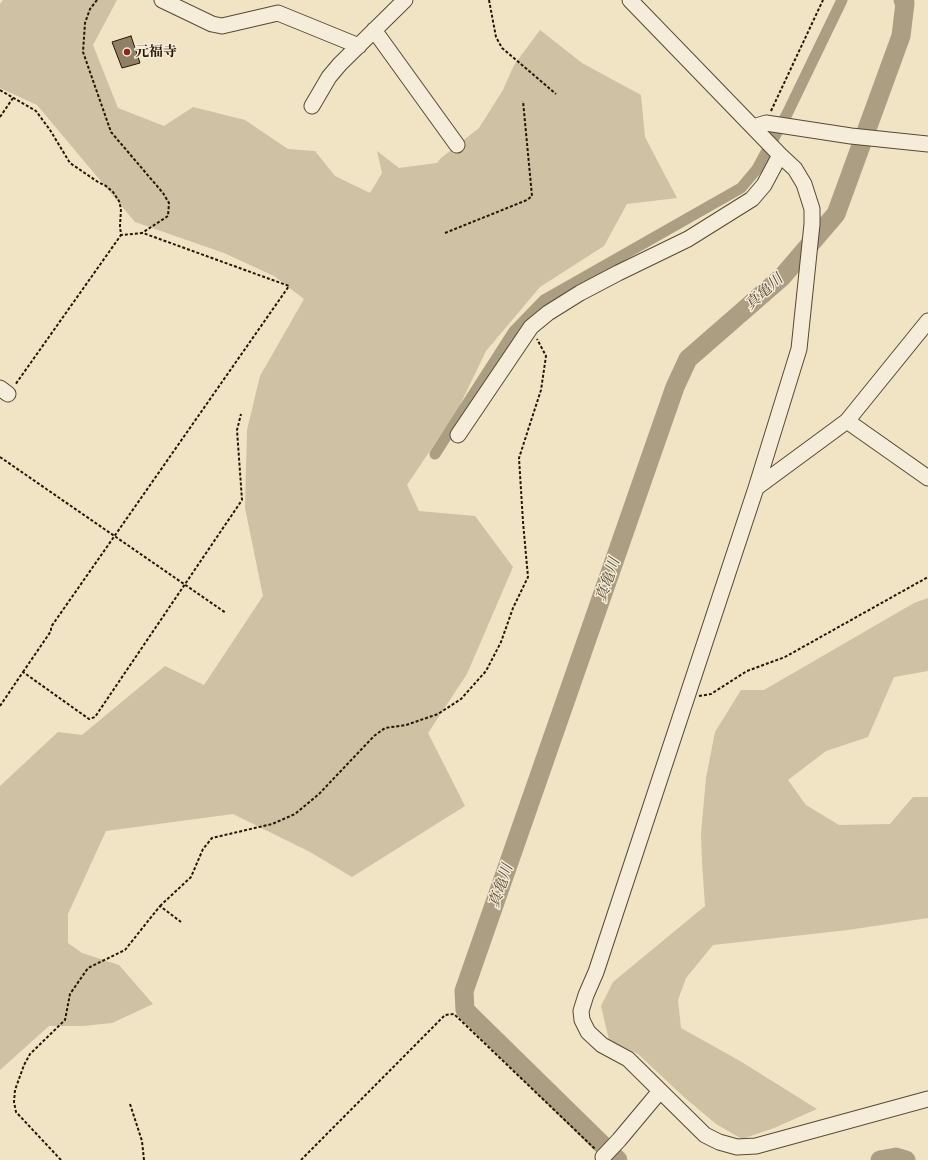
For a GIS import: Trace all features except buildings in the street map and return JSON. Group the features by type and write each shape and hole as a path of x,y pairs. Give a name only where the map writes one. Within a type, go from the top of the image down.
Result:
{"street":[{"path":"162,0 212,24 222,26 278,13 359,46"},
{"path":"312,106 329,76 404,0"},
{"path":"630,0 759,125 780,155 795,169 804,184 812,209 812,224 799,349 756,488 596,972 586,995 581,1011 582,1020 588,1032 602,1045 628,1059 705,1135 719,1142 737,1147 756,1146 928,1099"},
{"path":"374,30 457,145"},
{"path":"759,125 928,144"},
{"path":"458,435 531,327 548,313 580,293 688,239 752,199 764,185 780,155"},
{"path":"756,488 847,421 928,321"},
{"path":"847,421 928,478"},
{"path":"603,1157 661,1092"}],"path":[{"path":"97,0 90,9 85,23 83,52 111,132 163,193 169,203 168,216 143,233"},
{"path":"489,0 496,37 502,48 556,94"},
{"path":"759,125 823,0"},
{"path":"0,90 36,111 50,130 70,163 113,192 119,201 121,209 121,235 4,391"},
{"path":"0,117 13,98"},
{"path":"445,233 527,200 532,196 522,101"},
{"path":"0,706 51,631 51,627 288,286 143,233 121,235"},
{"path":"61,1160 16,1112 14,1102 15,1090 18,1079 30,1054 65,1020 70,994 88,968 125,950 160,906 191,877 203,849 212,838 272,824 295,814 319,794 374,736 385,728 406,725 438,714 461,699 486,671 501,642 528,577 519,458 541,390 546,356 531,327"},
{"path":"23,672 89,719 95,717 242,500 237,430 241,414"},
{"path":"0,457 226,612"},
{"path":"686,698 711,694 747,671 785,657 928,577"},
{"path":"160,906 181,922"},
{"path":"301,1160 445,1015 454,1014 603,1157"},
{"path":"130,1104 142,1141 144,1160"}],"shaded area":[{"path":"3,0 117,0 93,45 118,108 164,126 193,107 245,120 288,149 315,151 335,176 370,193 382,173 377,151 399,168 437,163 441,158 479,128 503,90 514,65 540,30 582,63 641,95 645,137 677,198 627,204 604,246 540,287 486,351 458,409 407,485 419,511 475,516 513,567 467,674 428,733 465,806 352,877 310,852 233,814 106,831 68,914 68,943 82,953 119,965 153,1004 112,1023 83,1026 49,1026 0,1070 0,786 58,732 82,735 165,666 204,685 263,596 245,508 247,430 260,376 304,299 274,276 224,253 135,222 37,105 0,88 0,4"},
{"path":"928,598 928,671 894,677 868,737 826,751 788,780 806,805 839,825 890,824 913,797 928,797 928,918 848,930 713,945 686,978 678,1000 681,1028 740,1061 817,1109 774,1128 742,1139 716,1124 685,1098 638,1054 609,1040 601,1006 613,982 705,906 701,833 706,778 715,732 741,690 764,690 914,603"}],"waterway":[{"path":"435,454 514,331 544,300 741,188 757,169 787,114 842,0"},
{"name":"真亀川","path":"618,1160 465,1010 464,991 675,387 688,359 782,277 836,214 901,36 905,3 903,0"},
{"name":"真亀川","path":"880,1160 896,1157 906,1160"}],"place":[{"name":"元福寺","path":"127,52"}]}
